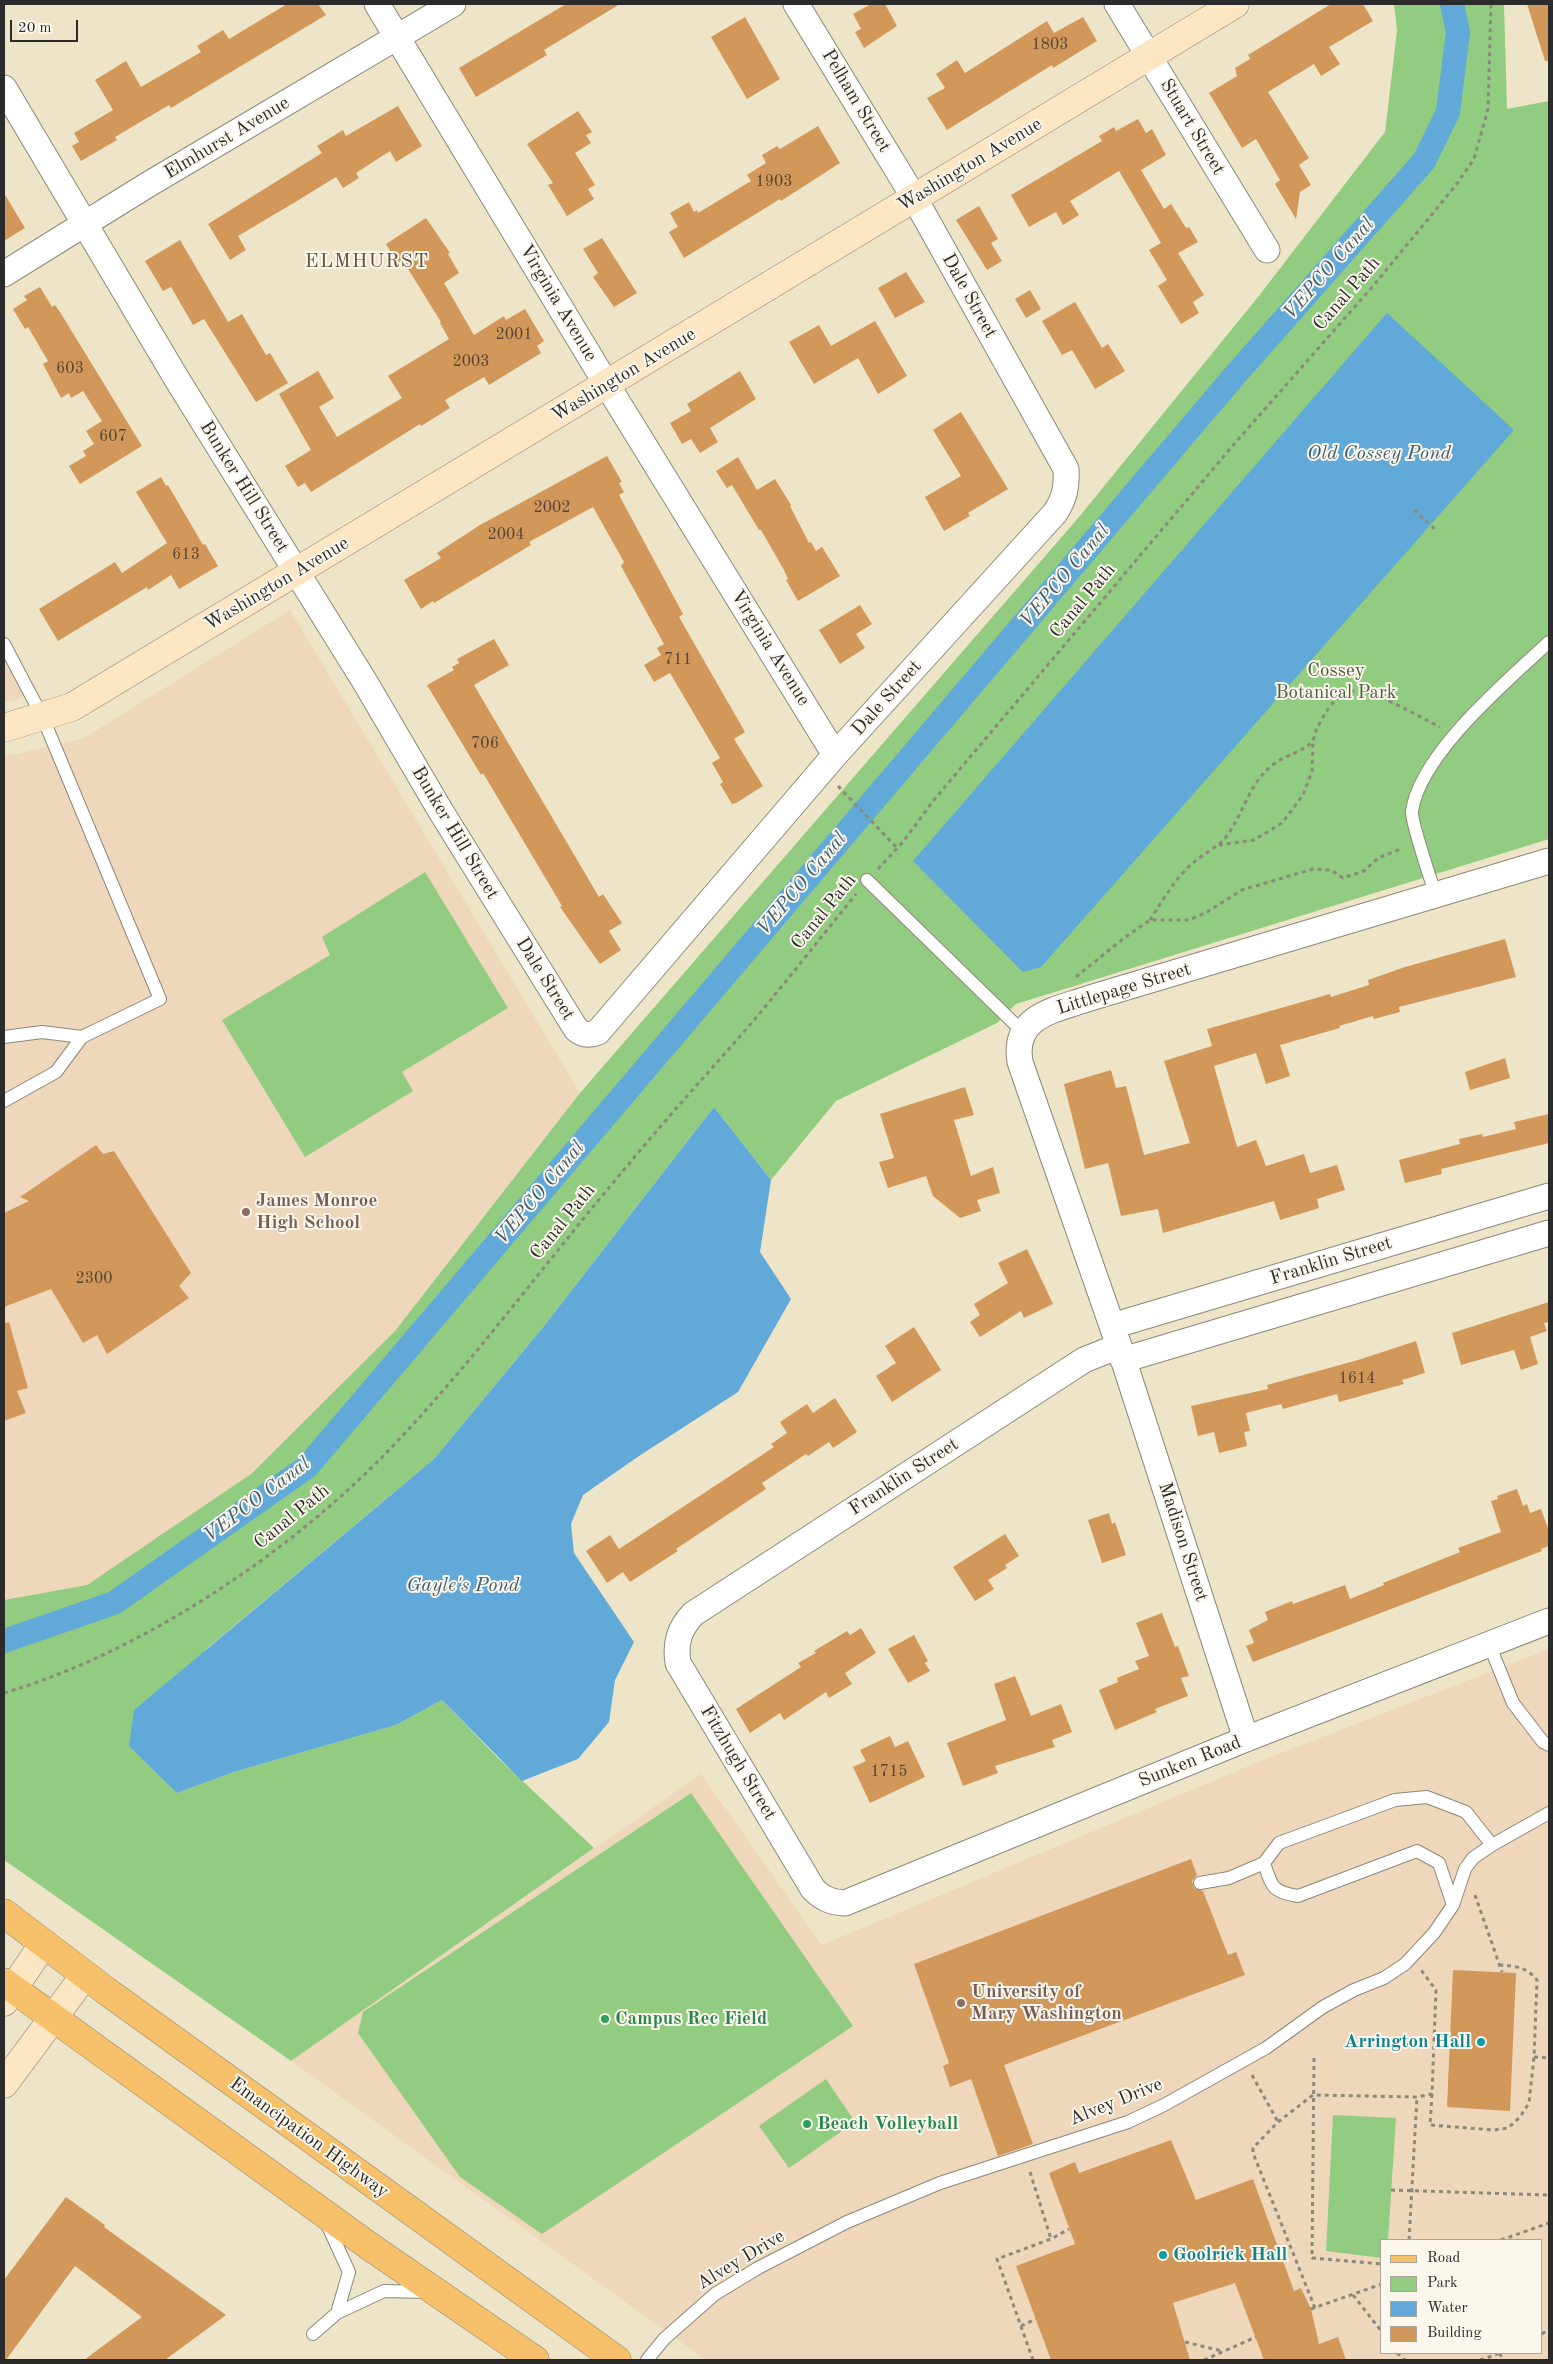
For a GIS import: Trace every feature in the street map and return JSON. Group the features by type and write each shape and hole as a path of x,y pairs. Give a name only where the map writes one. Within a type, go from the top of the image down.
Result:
{"main road":[{"name":"Emancipation Highway","path":"4,1913 85,1975 617,2360"},
{"path":"7,1991 53,2017 320,2210 535,2360"}],"street":[{"name":"Virginia Avenue","path":"378,4 607,384 829,762"},
{"name":"Elmhurst Avenue","path":"4,274 453,4"},
{"name":"Pelham Street","path":"796,4 915,199"},
{"name":"Stuart Street","path":"1117,4 1267,250"},
{"name":"Washington Avenue","path":"4,728 43,718 72,707 297,573 1235,4"},
{"name":"Bunker Hill Street","path":"4,88 178,381 365,682 440,810 502,910"},
{"name":"Dale Street","path":"502,910 576,1029 581,1033 590,1035 598,1032 829,762 1055,513 1064,500 1067,484 1066,468 915,199"},
{"name":"Littlepage Street","path":"1023,1032 1027,1025 1038,1016 1549,861"},
{"path":"1023,1032 1018,1051 1020,1062 1118,1344"},
{"name":"Franklin Street","path":"693,1614 1084,1360 1118,1344 1549,1196"},
{"name":"Franklin Street","path":"1118,1344 1549,1233"},
{"name":"Madison Street","path":"1118,1344 1246,1738"},
{"name":"Fitzhugh Street","path":"693,1614 679,1635 676,1650 678,1663 813,1889 820,1896 832,1902"},
{"name":"Sunken Road","path":"832,1902 845,1903 1246,1738 1549,1621"},
{"path":"7,1991 44,1944"},
{"path":"4,2084 85,1975"}],"lane":[{"path":"1436,895 1412,812 1421,785 1432,766 1455,735 1492,696 1549,642"},
{"path":"4,644 43,718 160,1000 82,1037 56,1072 4,1101"},
{"path":"867,880 1023,1032"},
{"path":"4,1037 42,1032 82,1037"},
{"path":"1488,1644 1513,1703 1543,1742 1549,1745"},
{"path":"1200,1884 1229,1878 1264,1863 1279,1843 1396,1800 1427,1797 1466,1812 1492,1845"},
{"name":"Alvey Drive","path":"647,2360 664,2339 715,2294 758,2268 847,2222 940,2183 1025,2157 1128,2122 1164,2105 1266,2048 1323,2007 1354,1990 1384,1978 1411,1957 1434,1933 1452,1905 1466,1869 1473,1858 1492,1845 1549,1813"},
{"path":"1264,1863 1272,1886 1280,1893 1298,1896 1417,1850 1439,1863 1452,1905"},
{"path":"320,2210 349,2272 337,2313"},
{"path":"313,2334 337,2313 384,2291 436,2292"}],"path":[{"name":"Canal Path","path":"4,1694 45,1681 96,1660 168,1620 216,1590 318,1517 387,1452 495,1328 617,1177 756,1017 867,880 898,848 939,793 1228,450 1374,285 1456,185 1474,159 1488,109 1491,4"},
{"path":"1414,510 1436,530"},
{"path":"1219,845 1254,840 1282,823 1303,795 1312,771 1313,741 1324,715 1338,698 1351,691 1361,691 1385,700 1455,735"},
{"path":"1060,1009 1071,982 1124,938 1150,920 1173,884 1186,870 1219,845 1227,835 1241,806 1263,773 1271,766 1313,741"},
{"path":"829,762 898,848"},
{"path":"1150,920 1189,920 1207,912 1242,890 1313,869 1331,870 1343,878 1364,871 1378,858 1420,841"},
{"path":"1466,1869 1502,1972"},
{"path":"1411,1957 1436,1990 1430,2125 1494,2130 1508,2128 1520,2117 1529,2103 1534,2057 1537,1980 1530,1971 1518,1966 1500,1965"},
{"path":"1434,2037 1450,2038"},
{"path":"1534,2057 1549,2058"},
{"path":"1314,2058 1312,2258 1380,2264"},
{"path":"1244,2060 1278,2122"},
{"path":"1380,2285 1313,2309 1252,2153 1253,2148 1278,2122 1313,2095 1417,2097 1432,2094"},
{"path":"1409,2239 1417,2097"},
{"path":"1025,2157 1051,2238"},
{"path":"1391,2190 1549,2195"},
{"path":"1504,2239 1549,2223"},
{"path":"1033,2360 997,2259 1069,2229"},
{"path":"1353,2295 1380,2329"},
{"path":"1021,2326 1036,2319"},
{"path":"1204,2360 1256,2336"},
{"path":"1185,2342 1223,2351"},
{"path":"1480,2360 1497,2354"}],"shaded area":[{"name":"James Monroe High School","path":"290,610 580,1093 395,1331 251,1474 87,1585 4,1600 4,757 84,738"},
{"path":"4,653 27,693 16,700 4,702"},
{"name":"University of Mary Washington","path":"1549,1649 1549,2360 706,2360 291,2061 701,1774 822,1945 1263,1760"}],"green space":[{"name":"Cossey Botanical Park","path":"1394,4 1504,4 1507,109 1549,101 1549,839 1016,1004 997,1023 836,1101 771,1180 714,1107 544,1326 434,1459 205,1650 177,1793 234,1772 396,1725 442,1700 497,1757 594,1848 291,2061 4,1860 4,1600 87,1585 251,1474 395,1331 580,1093 1079,517 1258,297 1385,132 1397,31"},
{"path":"425,872 508,1008 402,1072 413,1091 305,1157 222,1020 330,955 322,937"},
{"name":"Campus Rec Field","path":"691,1793 853,2026 542,2234 460,2177 358,2033 363,2012"},
{"name":"Beach Volleyball","path":"826,2079 855,2122 789,2168 759,2126"},
{"path":"1333,2115 1396,2118 1388,2239 1380,2239 1380,2258 1326,2251"}],"water":[{"name":"Old Cossey Pond","path":"1387,313 1514,430 1041,967 1023,972 913,861"},
{"name":"Gayle's Pond","path":"714,1107 771,1180 760,1252 791,1299 738,1392 583,1495 571,1524 574,1553 634,1642 615,1680 609,1722 578,1759 522,1781 442,1700 396,1725 234,1772 177,1793 129,1746 134,1710 434,1459 544,1326"}],"building":[{"path":"287,4 318,4 326,15 171,108 169,105 115,137 117,140 81,161 72,146 79,142 74,133 113,110 95,80 126,61 141,87 201,52 197,46 223,30 229,39"},
{"path":"566,4 620,4 544,50 547,55 476,97 459,68"},
{"path":"871,4 885,4 897,26 864,48 855,32 861,29 853,14"},
{"path":"1331,4 1363,4 1373,21 1329,47 1340,64 1321,76 1314,64 1268,92 1309,158 1299,165 1311,185 1300,192 1296,219 1275,184 1280,180 1256,139 1242,148 1209,93 1237,76 1235,68 1250,59 1248,55"},
{"path":"1527,4 1549,4 1549,61 1545,61"},
{"path":"745,17 780,79 747,99 711,37"},
{"path":"1083,17 1097,41 1053,68 1052,65 947,130 927,98 945,88 936,74 957,60 965,73 1047,21 1054,33"},
{"path":"398,106 422,146 396,162 390,151 356,173 359,178 343,188 336,177 238,236 246,250 230,260 208,224 322,153 317,146 343,130 346,136"},
{"path":"578,111 592,132 586,135 591,143 575,153 595,185 588,189 594,199 567,216 548,185 553,183 527,144"},
{"path":"1138,119 1146,133 1152,129 1166,155 1141,170 1164,209 1171,204 1186,228 1189,227 1198,242 1178,253 1204,295 1193,302 1199,313 1181,324 1158,286 1167,280 1149,250 1161,243 1119,171 1070,201 1079,215 1063,225 1056,212 1029,227 1011,195 1102,141 1099,136 1114,127 1116,131"},
{"path":"818,126 840,163 781,201 780,199 684,258 669,232 678,227 670,213 689,202 694,212 697,210 698,213 751,181 747,175 766,163 762,155 777,146 780,149"},
{"path":"4,193 25,228 4,241"},
{"path":"979,206 998,239 991,243 1002,261 987,270 956,220"},
{"path":"426,218 450,253 448,254 459,273 444,283 474,335 504,316 506,320 525,309 544,341 537,346 541,353 489,385 484,377 445,400 450,408 421,426 420,424 311,492 305,483 298,487 285,466 311,450 279,394 318,371 334,398 319,407 337,437 402,398 388,376 449,339 441,322 405,264 400,267 386,244"},
{"path":"602,238 637,293 614,307 593,277 598,273 583,249"},
{"path":"180,240 228,322 242,314 266,355 270,353 288,383 256,402 204,319 193,325 171,287 163,291 145,261"},
{"path":"906,272 925,302 895,318 878,288"},
{"path":"40,287 52,307 55,305 60,312 142,446 80,484 69,466 86,456 83,451 94,444 86,431 102,421 83,391 71,398 69,393 61,398 43,364 48,361 28,327 25,329 13,309 27,300 24,296"},
{"path":"1030,290 1041,309 1026,318 1015,299"},
{"path":"1075,302 1102,348 1108,344 1125,371 1095,389 1072,350 1062,355 1042,321"},
{"path":"875,321 907,376 878,394 858,358 814,384 789,342 819,325 831,346"},
{"path":"740,371 756,399 710,428 718,442 700,453 691,439 682,444 670,423 691,411 687,404"},
{"path":"961,412 1008,489 968,513 970,516 944,531 925,497 961,476 933,430"},
{"path":"607,456 622,482 619,483 624,492 619,495 683,614 679,617 745,732 734,739 763,786 736,803 732,804 720,784 723,782 712,763 720,758 670,673 654,682 644,665 661,655 657,648 664,644 621,566 624,562 593,507 529,542 531,545 421,609 404,580 441,558 437,553 480,525"},
{"path":"738,457 757,490 775,479 791,505 809,543 811,542 816,551 822,547 840,576 798,601 786,580 788,579 784,570 761,530 759,530 732,485 727,488 716,471"},
{"path":"161,477 166,486 168,485 203,545 205,544 218,566 179,589 171,575 148,590 147,587 58,641 39,609 115,562 122,573 167,543 136,492"},
{"path":"860,605 872,624 856,634 865,648 840,664 819,630"},
{"path":"494,639 509,665 474,685 599,897 603,894 622,923 609,931 621,950 600,964 560,907 562,906 483,773 481,775 427,685 454,670 452,667 459,663 457,659"},
{"path":"1505,939 1516,977 1399,1007 1400,1012 1374,1019 1373,1016 1339,1026 1340,1028 1280,1045 1290,1076 1266,1084 1256,1053 1214,1066 1237,1147 1256,1140 1266,1166 1304,1154 1310,1173 1337,1165 1345,1190 1317,1199 1319,1208 1280,1220 1274,1201 1163,1233 1158,1209 1121,1216 1108,1163 1085,1169 1064,1084 1111,1070 1116,1088 1126,1086 1144,1155 1190,1143 1164,1061 1212,1046 1207,1029 1330,994 1331,997 1369,985 1368,980 1405,967"},
{"path":"1505,1058 1510,1078 1470,1090 1465,1072"},
{"path":"965,1087 974,1115 954,1120 971,1176 993,1167 1000,1193 977,1200 981,1211 960,1218 933,1196 926,1176 888,1188 879,1162 894,1158 880,1114"},
{"path":"1549,1114 1549,1143 1441,1169 1442,1174 1405,1183 1399,1160 1460,1144 1459,1139 1482,1134 1483,1137 1516,1129 1514,1122"},
{"path":"96,1145 103,1154 114,1151 191,1273 179,1286 189,1298 107,1354 97,1335 83,1343 51,1289 4,1307 4,1213 29,1201 20,1197"},
{"path":"1027,1249 1053,1304 1024,1318 1021,1311 980,1337 970,1322 980,1315 974,1304 1008,1283 998,1263"},
{"path":"1549,1302 1549,1322 1544,1323 1547,1331 1530,1337 1538,1364 1521,1370 1514,1350 1461,1365 1452,1333"},
{"path":"9,1322 28,1388 17,1391 26,1413 4,1421 4,1323"},
{"path":"914,1327 941,1370 892,1402 876,1376 896,1363 885,1346"},
{"path":"1416,1341 1425,1373 1402,1380 1404,1384 1339,1402 1337,1394 1283,1409 1281,1404 1246,1413 1250,1431 1244,1432 1247,1446 1219,1453 1214,1432 1198,1436 1191,1406 1268,1389 1267,1385 1358,1360"},
{"path":"835,1398 857,1432 833,1448 829,1442 808,1456 806,1454 762,1483 766,1489 676,1549 678,1551 630,1582 623,1572 607,1583 586,1551 610,1535 619,1549 774,1447 771,1444 787,1433 780,1422 807,1404 813,1413"},
{"path":"1517,1489 1523,1506 1527,1504 1530,1513 1541,1509 1549,1531 1549,1546 1541,1549 1542,1551 1253,1662 1246,1646 1254,1643 1249,1630 1268,1620 1265,1612 1292,1601 1293,1604 1345,1585 1350,1599 1384,1585 1383,1583 1460,1552 1458,1548 1501,1532 1491,1501 1498,1499 1497,1496"},
{"path":"1109,1513 1112,1524 1115,1522 1126,1555 1102,1563 1088,1520"},
{"path":"1005,1534 1019,1556 1005,1565 1007,1568 988,1580 994,1589 975,1601 953,1567"},
{"path":"1162,1613 1175,1647 1178,1646 1189,1676 1181,1678 1188,1696 1155,1709 1157,1712 1115,1730 1099,1690 1118,1682 1117,1678 1139,1669 1135,1661 1149,1656 1136,1623"},
{"path":"861,1628 876,1653 845,1673 852,1684 829,1698 826,1692 784,1720 780,1713 750,1733 736,1709 801,1667 798,1663 816,1653 814,1651 847,1631 850,1635"},
{"path":"914,1635 928,1661 925,1663 930,1671 908,1683 888,1649"},
{"path":"1015,1676 1031,1716 1061,1704 1072,1732 1052,1740 1055,1747 995,1766 998,1773 963,1786 947,1743 1006,1720 994,1684"},
{"path":"890,1736 895,1747 908,1741 925,1777 870,1803 853,1767 866,1761 860,1750"},
{"path":"1191,1859 1197,1875 1192,1881 1194,1888 1203,1891 1228,1955 1236,1952 1245,1975 1004,2065 1033,2144 998,2156 971,2079 950,2087 943,2066 949,2063 914,1964"},
{"name":"Arrington Hall","path":"1453,1970 1516,1973 1510,2111 1447,2107"},
{"name":"Goolrick Hall","path":"1171,2140 1196,2200 1253,2179 1294,2291 1301,2288 1311,2309 1319,2344 1338,2337 1346,2360 1264,2360 1235,2283 1173,2303 1190,2360 1051,2360 1016,2266 1075,2244 1049,2173 1075,2162 1079,2173"},
{"path":"66,2197 105,2225 104,2227 226,2315 165,2360 84,2360 142,2317 75,2266 6,2360 4,2360 4,2280"}],"waterway":[{"name":"VEPCO Canal","path":"4,1641 114,1603 307,1467 1236,374 1424,161 1448,112 1458,32 1452,4"}],"place":[{"name":"James Monroe High School","path":"246,1212"},
{"name":"University of Mary Washington","path":"961,2003"},
{"name":"Campus Rec Field","path":"605,2019"},
{"name":"Arrington Hall","path":"1481,2042"},
{"name":"Beach Volleyball","path":"807,2124"},
{"name":"Goolrick Hall","path":"1163,2255"}],"district":[{"name":"ELMHURST","path":"367,262"}]}
